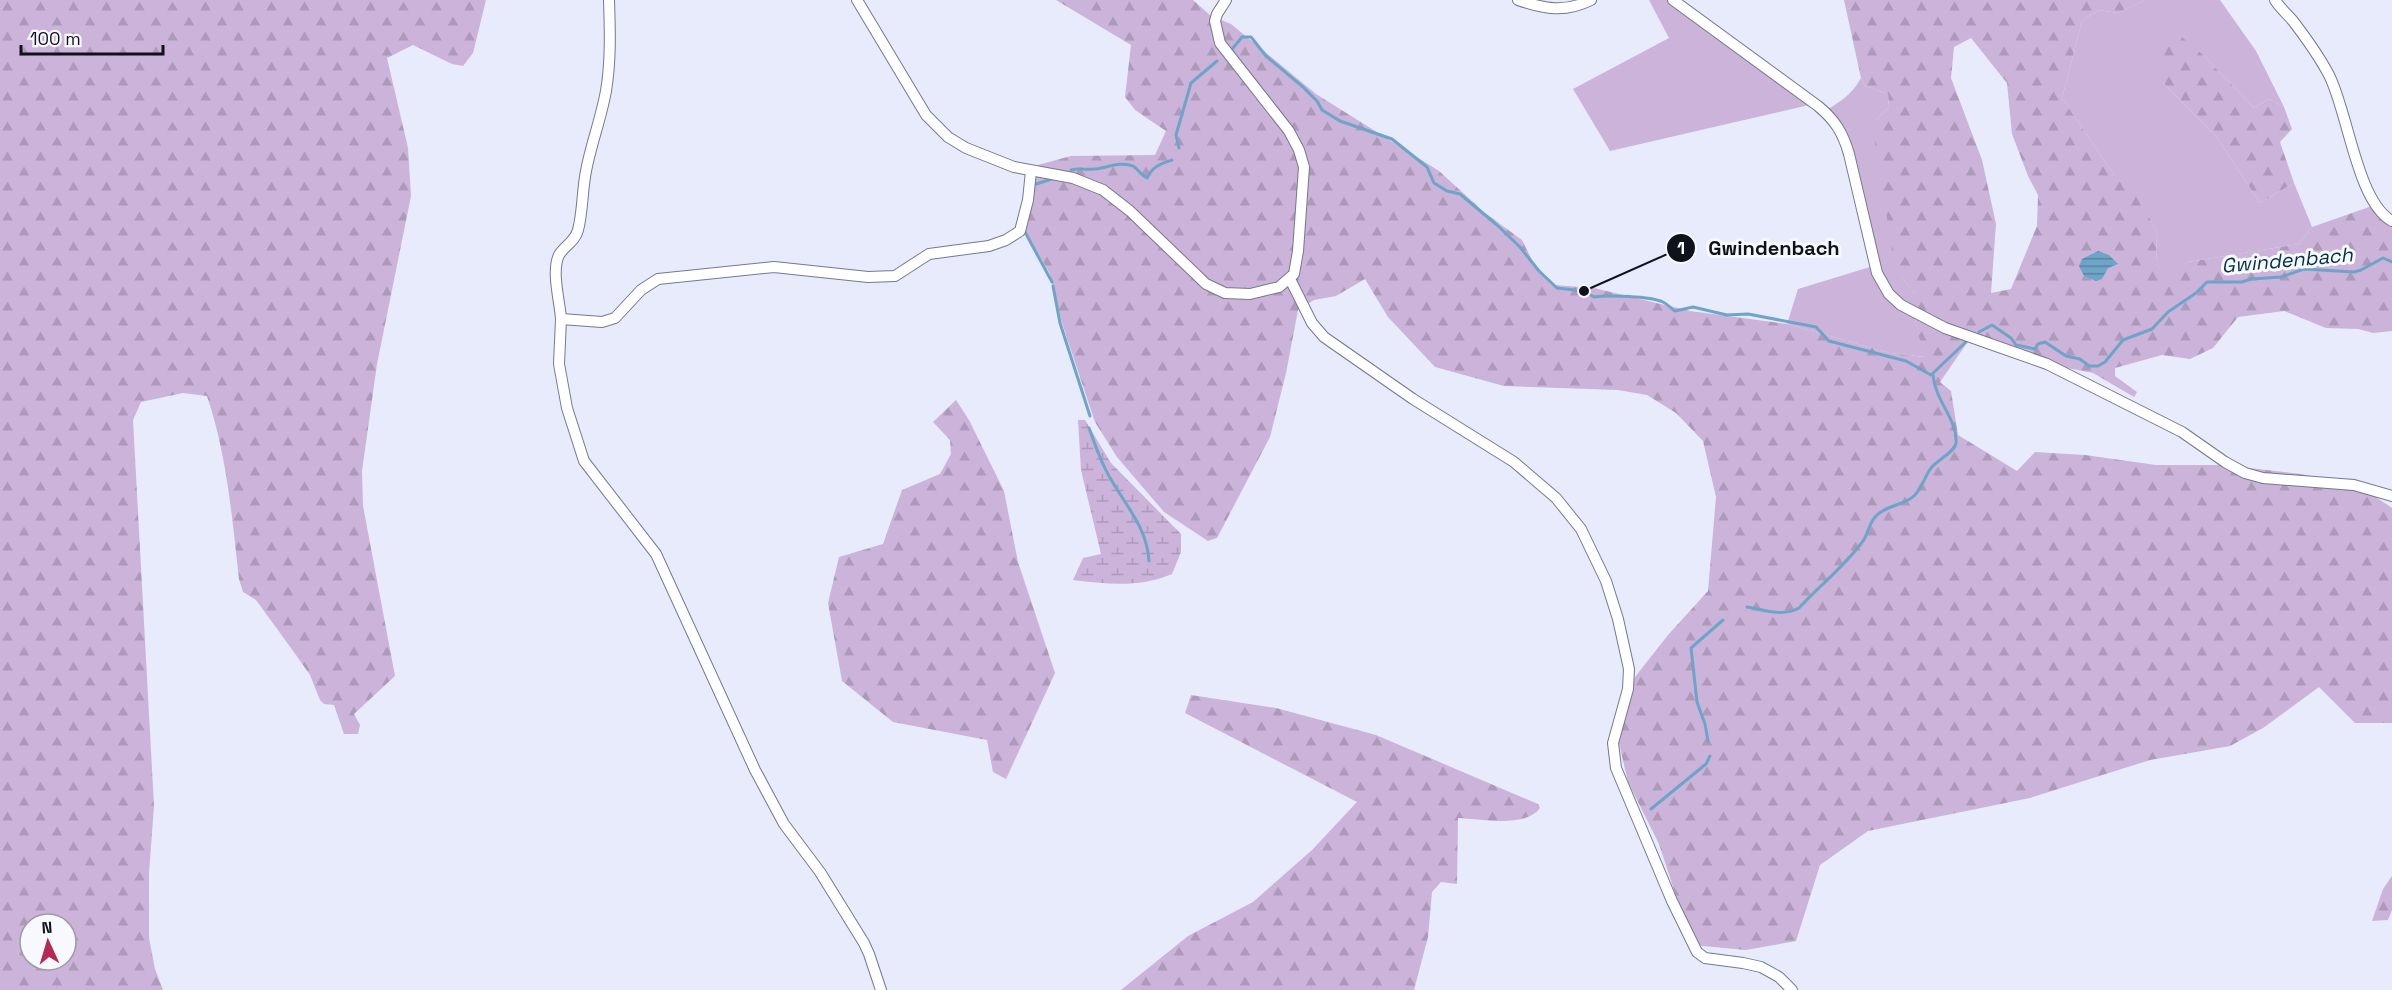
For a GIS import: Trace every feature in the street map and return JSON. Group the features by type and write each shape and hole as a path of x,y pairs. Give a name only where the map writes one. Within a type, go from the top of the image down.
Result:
{"street":[{"path":"609,0 609,71 586,173 583,210 578,234 561,252 557,260 557,290 561,319 559,363 567,408 584,461 656,554 755,770 784,824 820,872 864,943 881,990"},
{"path":"857,0 926,115 935,125 966,148 1014,168 1073,178 1102,190 1130,211 1192,272 1213,288 1226,293 1250,294 1279,287 1293,274 1298,251 1304,183 1302,159 1289,131 1220,44 1215,21 1226,0"},
{"path":"1518,0 1562,9 1577,7 1591,0"},
{"path":"1673,0 1818,106 1835,121 1849,153 1877,273 1889,294 1901,305 1945,328 2047,364 2182,432 2245,473 2263,478 2354,485 2392,496"},
{"path":"2275,0 2307,40 2329,74 2345,116 2366,188 2375,205 2392,221"},
{"path":"561,319 603,322 615,318 641,290 658,279 774,267 868,277 895,276 929,254 989,246 1006,240 1020,231 1028,200 1031,171"},
{"path":"1290,279 1312,323 1324,337 1413,399 1514,462 1556,498 1581,529 1606,581 1618,619 1629,669 1628,689 1614,738 1616,768 1672,900 1697,952 1705,958 1761,967 1779,976 1792,990"}],"green space":[{"path":"0,0 486,0 473,53 463,66 452,64 413,45 387,58 408,148 411,196 377,364 362,471 363,506 395,676 354,714 360,725 358,734 344,734 334,705 324,704 320,700 310,675 296,655 256,600 243,592 239,579 224,463 207,396 183,393 141,402 133,420 154,806 149,873 149,938 155,969 163,990 0,990"},
{"path":"1056,0 1193,0 1211,16 1231,24 1316,94 1439,171 1485,213 1522,240 1534,264 1555,285 1594,288 1690,311 1787,324 1890,353 1924,357 1915,320 1915,293 1894,264 1874,136 1878,118 1889,107 1888,94 1865,86 1861,78 1844,0 2145,0 2118,13 2099,10 2082,21 2062,98 2114,175 2140,199 2157,233 2156,264 2172,275 2188,262 2299,244 2312,227 2375,205 2392,221 2392,331 2373,333 2358,329 2326,328 2284,311 2238,317 2213,348 2190,359 2162,355 2115,368 2115,376 2137,392 2134,397 2093,373 2052,365 1969,340 1940,382 1951,391 1958,435 2017,471 2035,452 2085,455 2156,465 2224,465 2300,474 2356,484 2392,508 2392,723 2355,723 2319,687 2263,728 2230,746 2150,760 2030,798 1868,831 1820,865 1796,941 1746,950 1692,945 1659,844 1628,782 1619,743 1619,716 1635,677 1668,635 1708,591 1716,497 1703,441 1676,413 1647,395 1618,390 1504,386 1435,367 1388,317 1365,279 1336,296 1314,300 1298,310 1286,373 1270,437 1217,538 1208,541 1164,512 1117,457 1095,422 1061,320 1050,274 1025,231 1038,165 1071,156 1155,155 1166,131 1135,110 1125,97 1131,45","holes":["1971,38 2007,83 2012,134 2038,195 2037,226 2011,289 1991,293 1996,224 1982,160 1951,78 1954,47"]},
{"path":"1649,0 1679,0 1809,105 1610,151 1573,89 1669,38"},
{"path":"2145,0 2220,0 2256,51 2284,107 2269,99 2254,108 2203,55 2166,86 2215,135 2260,203 2294,183 2312,227 2299,244 2188,262 2172,276 2156,264 2157,233 2140,200 2114,175 2062,98 2082,21 2099,10 2118,13"},
{"path":"2170,27 2203,55 2254,108 2269,99 2284,107 2292,129 2280,142 2294,183 2260,203 2215,135 2166,86 2149,50"},
{"path":"1861,78 1865,86 1888,94 1889,107 1878,118 1875,136 1903,279 1915,293 1915,320 1925,357 1890,353 1787,324 1798,289 1870,267 1842,144 1834,127 1822,113 1849,94"},
{"path":"956,400 969,420 1004,491 1018,562 1055,673 1006,779 993,772 987,740 893,722 842,681 828,603 839,557 883,544 902,490 940,474 951,454 950,440 933,422"},
{"path":"1078,420 1085,420 1111,463 1181,534 1181,552 1172,574 1135,583 1111,584 1073,580 1083,558 1101,554 1081,470"},
{"path":"1191,695 1276,708 1376,735 1538,804 1540,808 1533,814 1514,820 1490,821 1458,818 1457,884 1441,882 1432,892 1428,937 1414,990 1121,990 1188,936 1253,902 1312,850 1357,802 1185,713"},
{"path":"2392,876 2392,910 2388,920 2372,921 2383,889"}],"water":[{"path":"2098,251 2109,255 2118,264 2108,268 2102,279 2096,281 2084,276 2079,266 2082,259"}],"waterway":[{"name":"Gwindenbach","path":"1233,48 1242,37 1251,37 1266,56 1317,101 1322,110 1340,121 1392,139 1427,167 1434,183 1447,191 1460,194 1497,225 1557,288 1584,291 1594,297 1649,298 1664,303 1675,311 1693,307 1727,315 1748,314 1816,327 1829,341 1906,361 1931,375 1968,340"},
{"name":"Gwindenbach","path":"1179,148 1176,135 1191,83 1217,61"},
{"path":"1071,170 1095,169 1118,164 1128,165 1135,167 1147,178 1157,166 1172,160"},
{"path":"1033,185 1055,178"},
{"path":"1025,232 1052,282"},
{"name":"Gwindenbach","path":"1979,332 1992,325 2011,338 2016,345 2035,349 2038,344 2045,342 2066,356 2080,359 2089,366 2098,366 2105,362 2123,340 2152,329 2168,312 2196,293 2207,282 2242,282 2251,279 2281,277 2304,269 2354,272 2383,258 2392,262"},
{"path":"1053,286 1060,323 1090,416"},
{"path":"1747,607 1780,612 1799,608 1856,550 1865,538 1875,517 1884,510 1911,499 1920,489 1931,468 1953,450 1956,443 1954,426 1938,393 1933,375"},
{"path":"1089,428 1106,470 1140,527 1149,561"},
{"path":"1708,741 1697,702 1691,648 1723,620"},
{"path":"1651,809 1706,764 1710,756"}],"place":[{"name":"Gwindenbach","path":"1584,291"}]}
